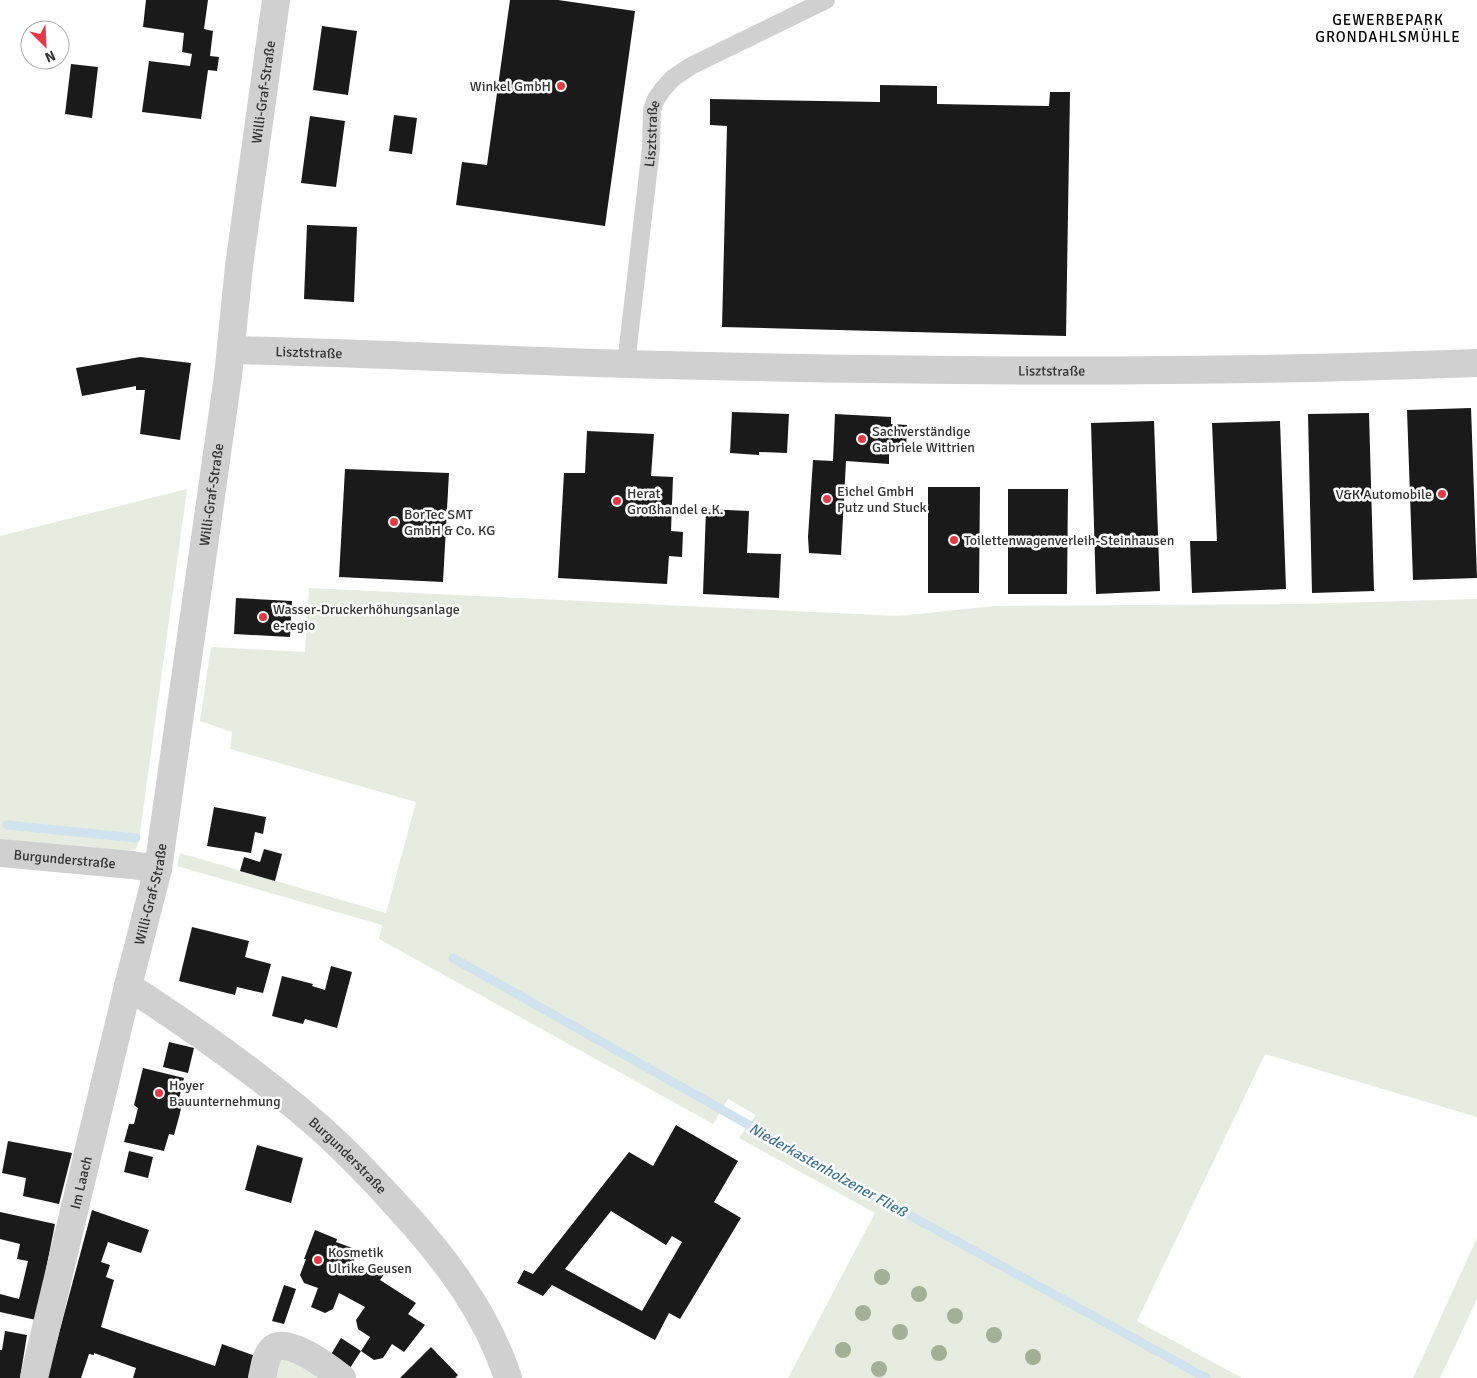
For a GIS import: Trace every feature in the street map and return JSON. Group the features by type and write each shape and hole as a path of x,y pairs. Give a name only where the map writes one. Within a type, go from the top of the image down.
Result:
{"street":[{"name":"Willi-Graf-Straße","path":"128,986 158,869 231,350 240,266 276,0"},
{"name":"Lisztstraße","path":"231,350 626,364 950,370 1203,371 1477,363"},
{"name":"Burgunderstraße","path":"0,853 158,869"},
{"name":"Burgunderstraße","path":"128,986 179,1019 275,1090 312,1121 381,1188 432,1245 454,1275 486,1328 508,1378"},
{"name":"Im Laach","path":"34,1378 128,986"},
{"path":"262,1378 269,1352 275,1347 283,1345 311,1356 342,1378"}],"lane":[{"name":"Lisztstraße","path":"626,364 651,148 652,110 656,99 673,78 691,66 826,0"}],"shaded area":[{"path":"187,489 139,840 136,849 120,852 0,841 0,536"},
{"path":"309,588 898,616 994,606 1298,604 1477,599 1477,1117 1265,1054 1137,1321 1242,1378 788,1378 875,1213 739,1138 756,1115 728,1099 713,1124 379,939 382,925 177,866 180,853 386,913 416,802 230,749 232,732 200,721 211,647 305,652"},
{"path":"1477,1238 1477,1299 1440,1378 1413,1378"},
{"path":"286,1357 325,1378 271,1378 277,1359"}],"building":[{"path":"146,0 208,0 204,29 213,31 210,56 219,57 217,71 208,70 201,119 142,112 149,61 190,66 192,54 182,52 184,33 143,27"},
{"name":"Winkel GmbH","path":"510,0 558,0 635,11 605,226 456,205 462,162 487,165"},
{"path":"322,26 357,31 348,95 313,90"},
{"path":"71,64 98,67 92,118 65,114"},
{"path":"880,85 937,86 937,104 1049,106 1050,92 1070,92 1066,336 722,327 727,126 710,125 710,99 880,102"},
{"path":"394,115 417,118 412,154 389,151"},
{"path":"310,116 345,121 336,187 301,183"},
{"path":"307,225 357,227 354,302 304,299"},
{"path":"140,357 191,363 180,440 140,434 145,390 136,390 136,386 82,396 76,368"},
{"name":"V&K Automobile","path":"1471,408 1477,578 1413,580 1407,410"},
{"path":"732,412 789,414 787,453 759,452 759,455 730,453"},
{"path":"1369,413 1374,591 1312,593 1308,414"},
{"path":"835,414 891,417 891,424 907,425 906,450 889,449 889,464 846,461 841,555 809,553 808,537 813,460 833,461"},
{"path":"1154,421 1160,591 1096,594 1091,423"},
{"path":"1280,421 1286,589 1192,593 1190,541 1217,541 1212,423"},
{"name":"Herat Großhandel e.K.","path":"587,431 654,434 651,476 673,477 671,531 683,532 682,557 669,556 667,584 558,578 564,473 585,473"},
{"path":"345,469 449,473 443,582 339,577"},
{"path":"928,487 980,487 979,593 928,593"},
{"path":"1008,489 1068,489 1067,594 1008,594"},
{"path":"706,509 749,511 747,553 781,554 779,598 703,594"},
{"name":"Wasser-Druckerhöhungsanlage e-regio","path":"236,598 292,601 290,637 234,634"},
{"path":"214,807 266,817 263,834 255,832 251,853 207,846"},
{"path":"264,849 282,854 275,881 240,871 244,857 260,862"},
{"path":"192,927 249,941 245,957 271,964 263,993 237,987 235,995 179,981"},
{"path":"331,966 352,972 337,1028 305,1019 303,1024 272,1016 282,976 313,984 312,986 325,990"},
{"path":"169,1042 194,1048 188,1073 163,1067"},
{"path":"143,1068 184,1078 179,1099 183,1100 179,1117 174,1135 169,1134 164,1151 124,1142 129,1124 134,1124 138,1108 134,1105"},
{"path":"676,1125 738,1161 714,1202 741,1218 680,1319 669,1313 655,1340 552,1285 543,1296 517,1283 524,1270 533,1274 629,1152 653,1166","holes":["611,1211 666,1245 672,1236 682,1242 642,1311 565,1269"]},
{"path":"8,1141 72,1153 59,1204 23,1196 26,1178 2,1173"},
{"path":"257,1145 303,1158 291,1203 245,1190"},
{"path":"129,1151 153,1157 148,1178 124,1172"},
{"path":"92,1210 149,1230 141,1253 108,1242 101,1262 110,1265 106,1277 114,1280 101,1327 215,1366 222,1344 258,1357 251,1378 133,1378 136,1368 94,1353 94,1355 89,1354 81,1378 47,1378"},
{"path":"0,1212 55,1224 36,1320 0,1312 0,1294 19,1299 28,1261 17,1259 20,1244 0,1239"},
{"path":"315,1230 337,1239 336,1242 358,1250 352,1266 367,1272 370,1265 385,1273 380,1280 416,1303 408,1314 425,1325 404,1352 392,1344 383,1358 374,1360 361,1351 370,1337 358,1329 356,1320 365,1307 339,1293 333,1309 325,1313 311,1307 318,1288 304,1283 300,1275"},
{"path":"284,1285 296,1289 284,1324 272,1321"},
{"path":"5,1331 27,1335 20,1378 0,1378 0,1350 2,1350"},
{"path":"341,1338 361,1351 350,1368 330,1356"},
{"path":"431,1347 458,1375 455,1378 400,1378"}],"waterway":[{"name":"Niederkastenholzener Fließ","path":"7,825 136,838"},
{"name":"Niederkastenholzener Fließ","path":"453,958 880,1199 1206,1378"}],"place":[{"name":"Winkel GmbH","path":"561,86"},
{"name":"Sachverständige Gabriele Wittrien","path":"862,439"},
{"name":"V&K Automobile","path":"1442,494"},
{"name":"Eichel GmbH Putz und Stuck","path":"827,499"},
{"name":"Herat Großhandel e.K.","path":"617,501"},
{"name":"BorTec SMT GmbH & Co. KG","path":"394,522"},
{"name":"Toilettenwagenverleih-Steinhausen","path":"954,540"},
{"name":"Wasser-Druckerhöhungsanlage e-regio","path":"263,617"},
{"name":"Hoyer Bauunternehmung","path":"159,1093"},
{"name":"Kosmetik Ulrike Geusen","path":"318,1260"}],"district":[{"name":"GEWERBEPARK GRONDAHLSMÜHLE","path":"1388,28"}]}
